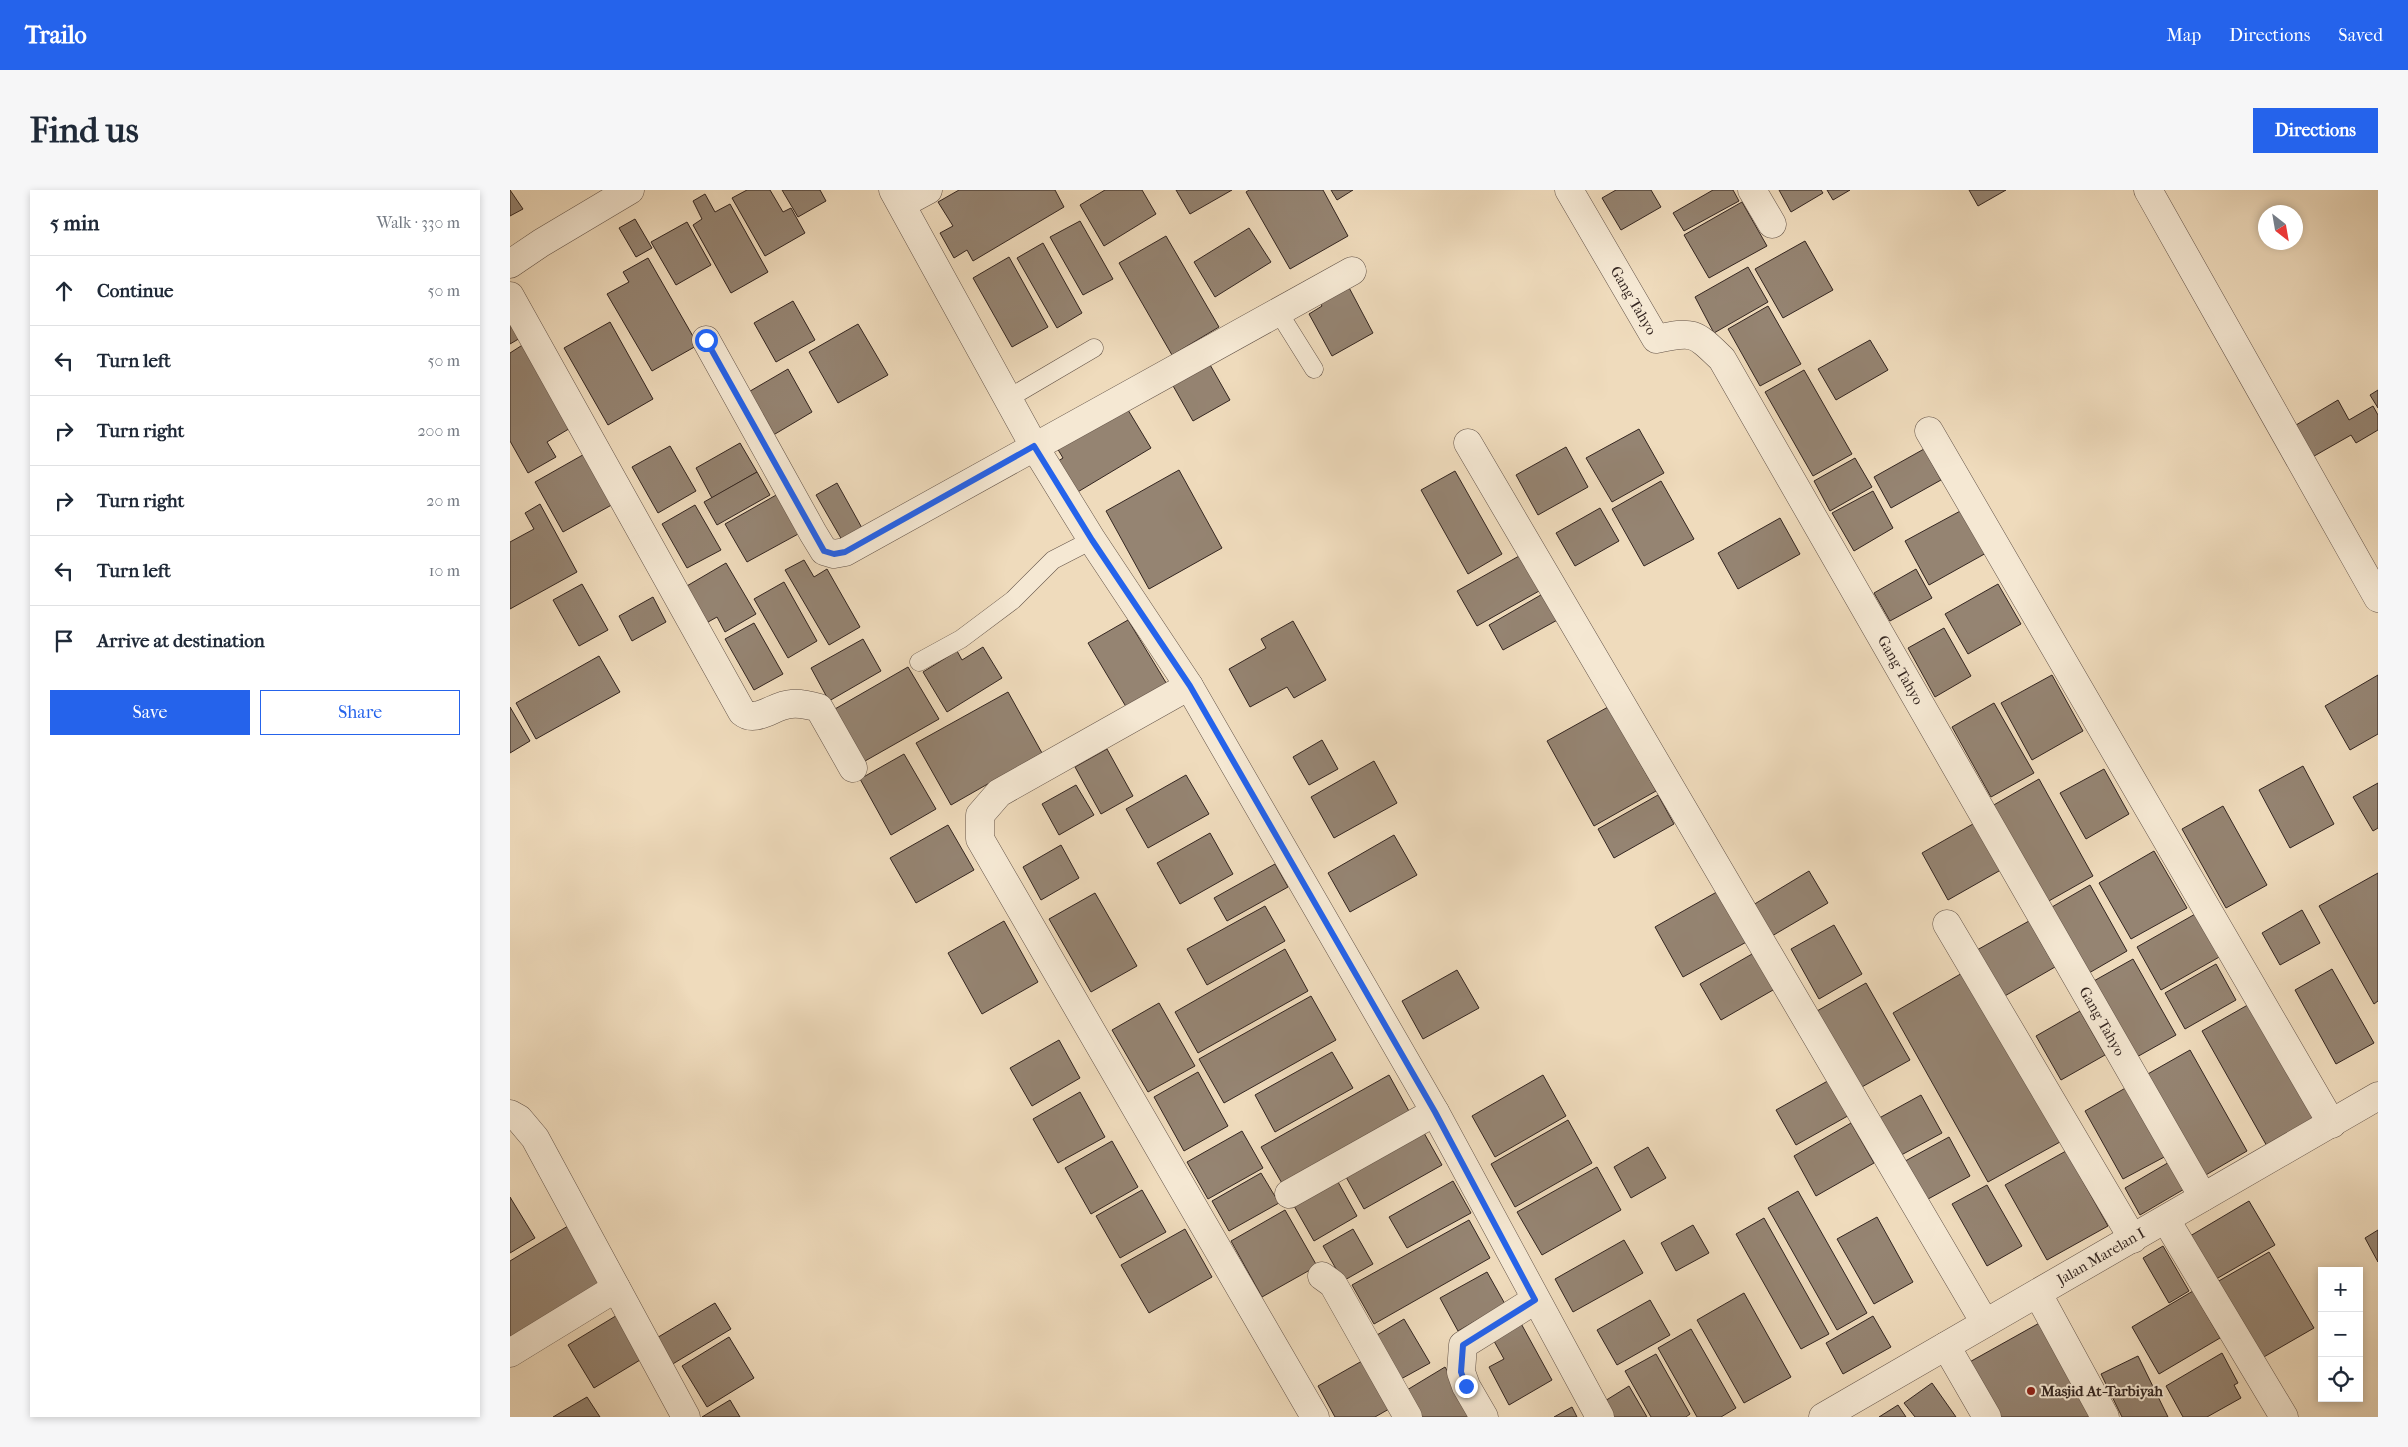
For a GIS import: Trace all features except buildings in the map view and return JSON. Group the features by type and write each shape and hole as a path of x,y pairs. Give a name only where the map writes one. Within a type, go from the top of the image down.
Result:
{"street":[{"path":"928,190 897,197 1034,446 1092,540 1190,686 1435,1112 1600,1417"},
{"name":"Gang Tahyo","path":"1569,190 1656,339 1685,333 1700,337 1722,359 2203,1197"},
{"path":"1752,190 1772,224"},
{"path":"2148,190 2378,598"},
{"path":"510,264 627,191"},
{"path":"706,340 824,551 834,554 845,552 1352,271"},
{"path":"510,296 742,712 747,716 754,717 790,704 807,704 819,708 853,768"},
{"path":"1929,431 2332,1124"},
{"path":"1468,443 1985,1323"},
{"path":"1190,686 999,793 980,815 980,839 1315,1417"},
{"path":"1947,924 2133,1240"},
{"name":"Jalan Marelan I","path":"1823,1417 2133,1240 2203,1197 2378,1096"},
{"path":"1290,1194 1435,1112"},
{"path":"510,1114 519,1119 535,1138 686,1417"},
{"path":"2166,1220 2284,1417"},
{"path":"1322,1276 1333,1284 1408,1417"},
{"path":"510,1353 616,1288"},
{"path":"2038,1294 2105,1417"},
{"path":"1484,1417 1466,1386 1461,1372 1463,1345 1535,1300"},
{"path":"1946,1346 1987,1417"}],"lane":[{"path":"1279,313 1314,369"},
{"path":"1009,398 1094,348"},
{"path":"919,662 961,639 1013,600 1053,560 1092,540"}],"place":[{"name":"Masjid At-Tarbiyah","path":"2031,1391"}],"route":[{"path":"706,340 824,551 834,554 845,552 1034,446 1078,514 1092,540 1190,686 1435,1112 1535,1300 1463,1345 1461,1372 1466,1386"}]}
